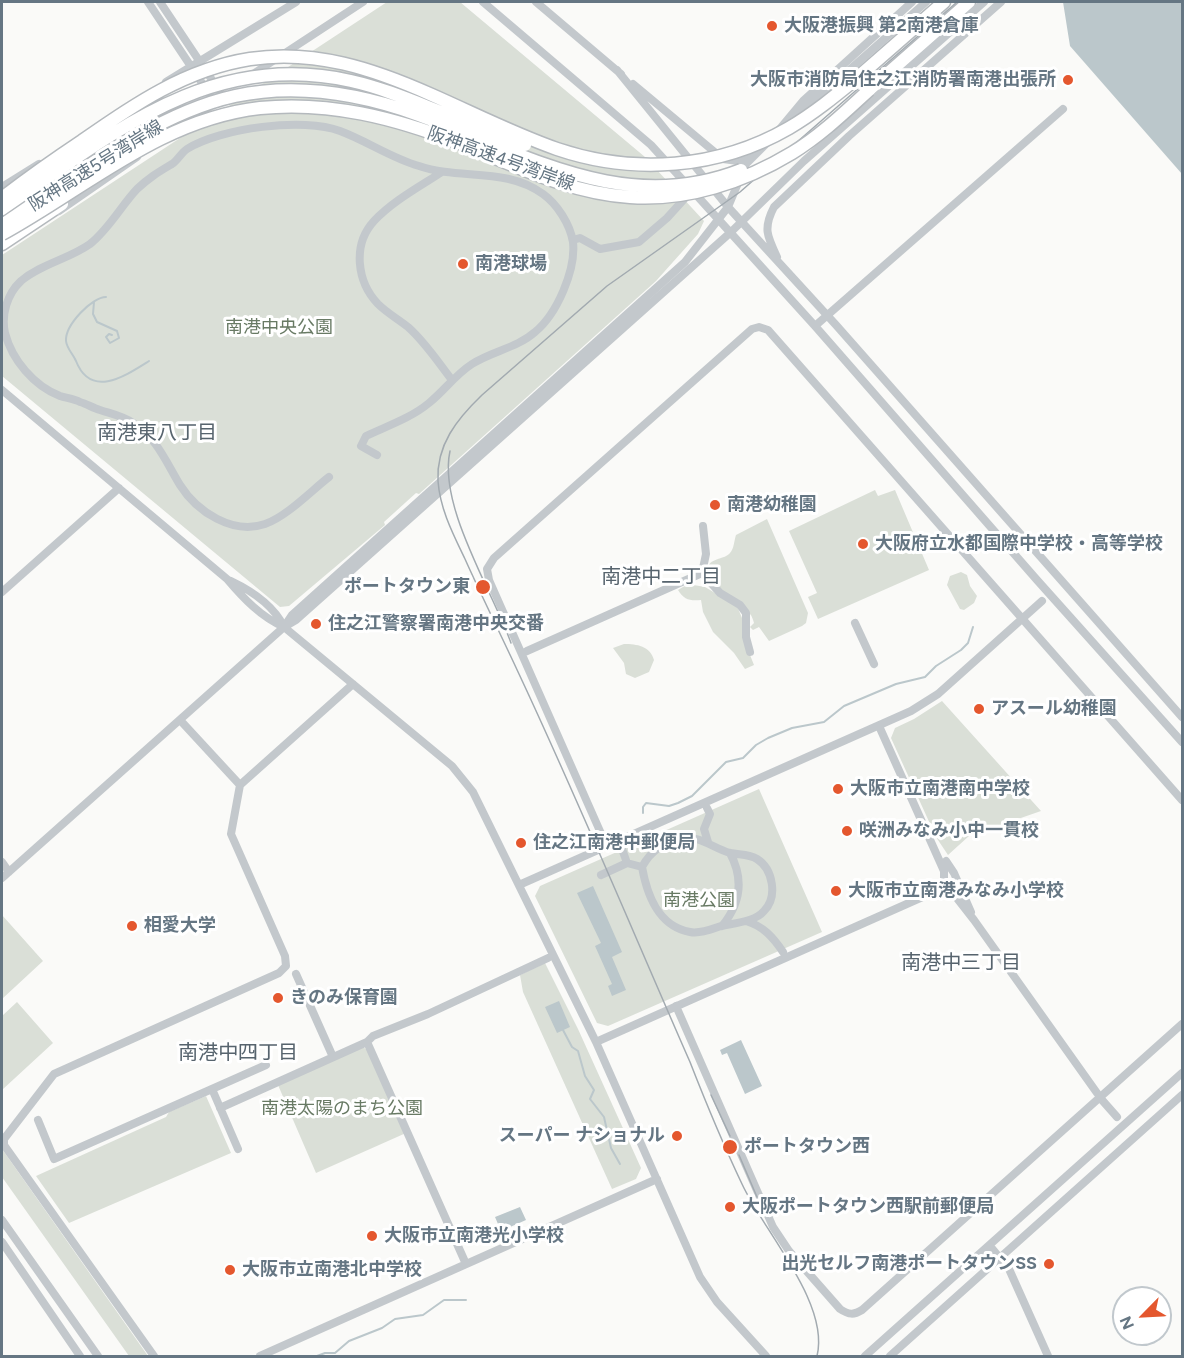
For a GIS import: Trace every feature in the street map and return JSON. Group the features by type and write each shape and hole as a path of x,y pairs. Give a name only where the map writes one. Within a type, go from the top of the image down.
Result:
{"highway":[{"name":"阪神高速4号湾岸線","path":"2,198 108,122 161,90 203,71 255,58 303,57 364,68 408,84 557,149 597,159 633,164 688,163 741,150 800,122 857,78 944,2"},
{"name":"阪神高速4号湾岸線","path":"2,234 145,146 191,126 240,111 300,106 362,112 424,130 563,184 616,196 686,195 747,176 778,161 813,138 969,2"},
{"name":"阪神高速5号湾岸線","path":"2,209 98,143 163,105 198,90 257,75 314,75 352,81 389,92 550,155 604,168 651,172 701,167 757,149 802,124 828,105 857,78"},
{"name":"阪神高速5号湾岸線","path":"2,225 155,127 211,103 238,96 291,91 358,98 418,115 571,174 616,183 663,186 711,179 766,159 796,143 869,90"},
{"path":"2,244 186,123"},
{"path":"2,193 40,164"}],"street":[{"path":"148,2 214,101"},
{"path":"160,2 222,95"},
{"path":"2,187 106,119 296,2"},
{"path":"2,249 186,123 222,95 363,2"},
{"path":"483,2 651,145 815,326 1182,742"},
{"path":"536,2 716,154 731,161 752,156"},
{"path":"772,139 803,101 910,2"},
{"path":"284,627 292,615 685,262 728,207 746,164 752,156 926,2"},
{"path":"2,862 5,875 284,627 305,612 731,232 804,161 984,2"},
{"path":"782,266 768,238 766,227 774,207 849,136 1000,2"},
{"path":"617,70 741,222 1182,717"},
{"path":"815,326 1063,109"},
{"path":"328,477 280,516 264,524 234,525 212,517 194,504 152,438 135,423 116,414 95,409 86,403 58,395 37,383 20,364 8,343 3,327 2,313 10,295 20,282 36,270 91,243 137,190 158,170 175,162 185,151 225,135 266,125 296,124 337,129 418,166 441,172 510,178 545,195 557,208 573,240 572,260 567,282 559,300 537,331 507,350 473,363 428,404 366,436 361,446 376,455"},
{"path":"441,172 405,196 374,221 363,241 359,270 369,293 380,306 408,327 452,380"},
{"path":"573,240 580,238 600,249 639,242 667,218 686,197"},
{"path":"607,847 489,580 487,569 494,558 752,329 759,327 768,330 1182,800"},
{"path":"2,390 227,579 247,589 278,615 284,627 452,766 473,792 596,1042 700,1276 717,1302 766,1356"},
{"path":"2,592 119,488"},
{"path":"702,526 706,554 702,573"},
{"path":"527,651 702,573"},
{"path":"702,573 720,593 740,605 746,613 746,637 750,652"},
{"path":"519,885 911,711 938,694 1042,601"},
{"path":"855,623 874,664"},
{"path":"154,1356 4,1145 4,1139 54,1074 279,973 286,966 285,956 231,834 240,785 353,684"},
{"path":"180,720 240,785"},
{"path":"596,1042 936,891 944,883 944,871 879,726"},
{"path":"693,837 730,853 757,859 766,867 771,878 772,890 770,903 764,912 745,921 702,932 691,932 667,921 656,909 650,897 642,867 647,857 670,840 693,837 704,830 710,814 707,808"},
{"path":"704,830 708,842"},
{"path":"621,846 627,863"},
{"path":"721,926 736,905 738,889 737,865 730,853"},
{"path":"946,861 954,873 974,920"},
{"path":"601,875 627,863 642,867"},
{"path":"949,888 1117,1118"},
{"path":"745,921 766,930 783,952"},
{"path":"220,1108 368,1042 373,1036 428,1014 548,958"},
{"path":"296,974 333,1058"},
{"path":"676,1006 774,1227 789,1251 840,1309 848,1314 855,1314 862,1310 1182,1024"},
{"path":"368,1042 466,1264"},
{"path":"38,1120 54,1159 266,1065"},
{"path":"865,1356 1182,1073"},
{"path":"212,1089 238,1149"},
{"path":"890,1356 1182,1095"},
{"path":"260,1356 657,1179"},
{"path":"2,1220 98,1356"},
{"path":"2,1242 80,1356"},
{"path":"990,1246 1009,1269 1048,1356"},
{"path":"900,1347 904,1356"}],"green space":[{"name":"南港中央公園","path":"387,2 460,2 645,157 704,221 698,234 656,281 419,494 416,493 384,522 385,525 289,606 280,607 2,376 2,255"},
{"name":"大阪府立水都国際中学校・高等学校","path":"875,490 878,496 895,490 929,570 818,619 808,597 817,593 789,531"},
{"path":"767,519 808,613 806,623 802,626 769,641 759,627 753,630 750,627 754,623 751,615 713,582 708,569 713,561 730,553 736,535"},
{"path":"961,572 967,575 970,586 977,596 974,603 964,610 960,609 947,585 950,576"},
{"path":"688,584 705,587 737,606 742,618 742,635 754,665 745,669 734,653 713,632 703,612 701,600 688,599 680,593 678,590"},
{"path":"624,644 638,645 652,655 654,660 649,672 635,678 626,674 624,663 613,648"},
{"path":"942,701 1041,811 969,836 948,855 936,837 891,738 895,728"},
{"name":"南港公園","path":"759,789 822,932 608,1026 597,1023 535,896 540,886"},
{"path":"2,915 43,961 2,999"},
{"path":"545,963 578,1029 641,1168 636,1179 612,1189 523,992 520,975"},
{"path":"17,1002 53,1043 2,1090 2,1016"},
{"name":"南港太陽のまち公園","path":"362,1047 371,1051 406,1133 316,1173 278,1085"},
{"path":"206,1096 231,1153 69,1223 36,1176 166,1117 169,1112"},
{"path":"2,1149 148,1356 129,1356 2,1177"}],"shaded area":[{"path":"1063,2 1182,2 1182,174 1070,46"},
{"path":"593,886 622,952 612,957 626,990 612,996 608,986 612,984 595,946 601,943 577,893"},
{"path":"559,1001 570,1027 557,1033 545,1007"},
{"path":"741,1040 762,1086 745,1094 727,1053 722,1055 720,1050"},
{"path":"520,1207 526,1220 501,1231 495,1217"}],"waterway":[{"path":"106,297 100,298 80,313 67,335 68,347 82,373 99,382 109,381 130,373 149,361"},
{"path":"94,302 93,314 97,322 117,331 119,338 110,343 106,337 109,334 112,335"},
{"path":"643,813 646,803 669,806 692,796 726,762 743,758 756,745 768,738 792,728 824,722 844,706 896,684 925,677 936,666 968,643 973,627"},
{"path":"563,1030 572,1047 578,1051 585,1076 594,1090 590,1099 604,1117 611,1148 620,1164"},
{"path":"317,1356 335,1353 349,1341 382,1328 395,1319 423,1315 444,1300 466,1300"}],"tram line":[{"path":"817,1356 818,1335 814,1314 805,1291 752,1203 728,1154 563,770 452,531 441,501 438,468 444,444 450,434 464,413 482,395 607,286 740,192 957,2"},
{"path":"450,451 448,473 459,522 511,643"},
{"path":"711,1095 730,1136"},
{"path":"739,1155 757,1197"}],"place":[{"name":"大阪港振興 第2南港倉庫","path":"772,26"},
{"name":"大阪市消防局住之江消防署南港出張所","path":"1068,80"},
{"name":"南港球場","path":"463,264"},
{"name":"南港幼稚園","path":"715,505"},
{"name":"大阪府立水都国際中学校・高等学校","path":"863,544"},
{"name":"ポートタウン東","path":"483,587"},
{"name":"住之江警察署南港中央交番","path":"316,624"},
{"name":"アスール幼稚園","path":"979,709"},
{"name":"大阪市立南港南中学校","path":"838,789"},
{"name":"咲洲みなみ小中一貫校","path":"847,831"},
{"name":"住之江南港中郵便局","path":"521,843"},
{"name":"大阪市立南港みなみ小学校","path":"836,891"},
{"name":"相愛大学","path":"132,926"},
{"name":"きのみ保育園","path":"278,998"},
{"name":"スーパー ナショナル","path":"677,1136"},
{"name":"ポートタウン西","path":"730,1147"},
{"name":"大阪ポートタウン西駅前郵便局","path":"730,1207"},
{"name":"大阪市立南港光小学校","path":"372,1236"},
{"name":"出光セルフ南港ポートタウンSS","path":"1049,1264"},
{"name":"大阪市立南港北中学校","path":"230,1270"}],"district":[{"name":"南港東八丁目","path":"157,433"},
{"name":"南港中二丁目","path":"661,577"},
{"name":"南港中三丁目","path":"961,963"},
{"name":"南港中四丁目","path":"238,1053"}]}
